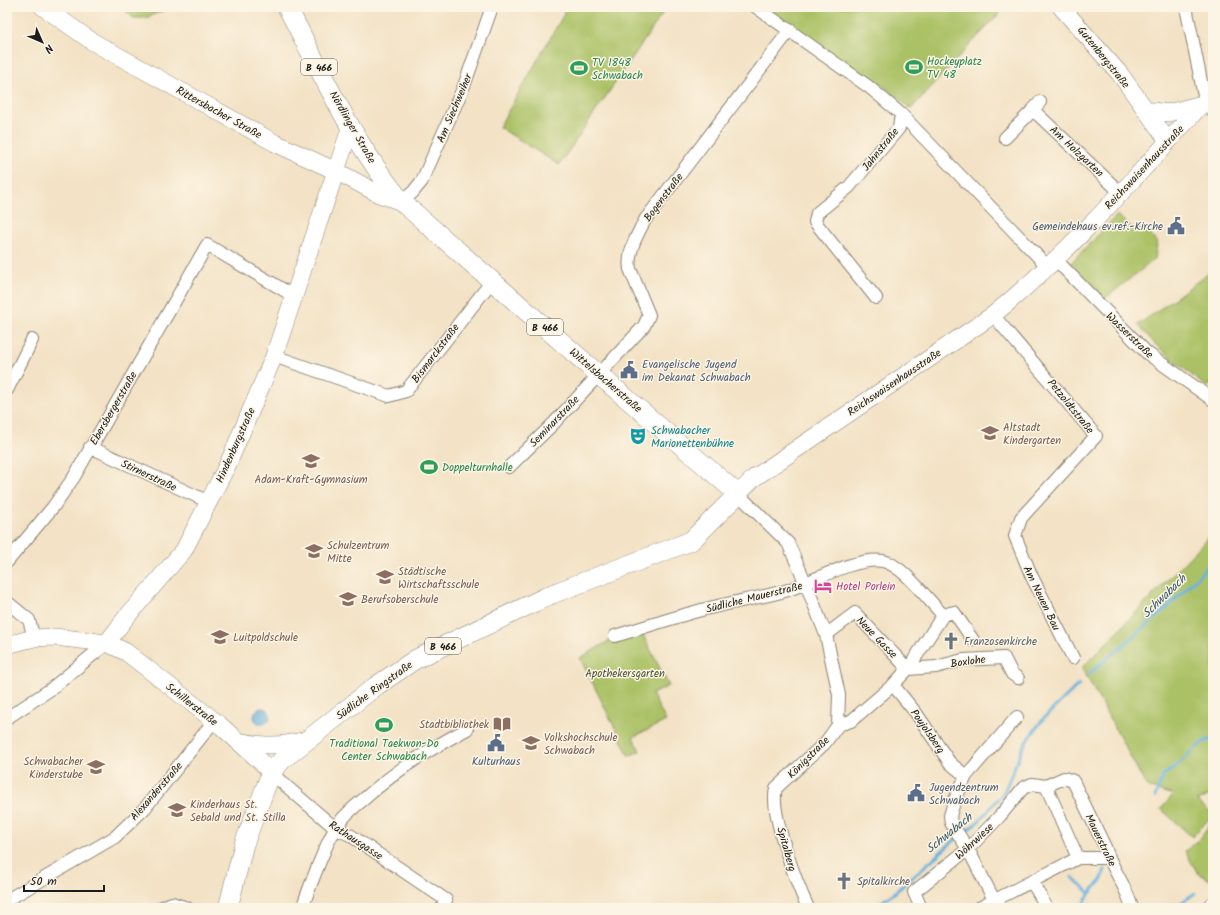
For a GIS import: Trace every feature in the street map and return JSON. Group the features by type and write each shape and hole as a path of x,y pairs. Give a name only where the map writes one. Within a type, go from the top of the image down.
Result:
{"main road":[{"name":"Nördlinger Straße","path":"287,7 351,126 384,181 402,202"},
{"name":"Wittelsbacherstraße","path":"402,202 598,374 738,494"},
{"name":"Südliche Ringstraße","path":"228,908 244,844 270,773 282,760 376,686 416,659 552,594 691,541 738,494"}],"street":[{"name":"Rittersbacher Straße","path":"43,7 93,42 275,143 336,171 379,194 402,202"},
{"name":"Am Siechweiher","path":"402,202 422,181 464,86 492,7"},
{"name":"Jahnstraße","path":"756,7 790,30 834,64 869,87 901,114 899,128 849,187 816,213 815,222 876,298"},
{"name":"Gutenbergstraße","path":"1061,7 1120,74 1168,141"},
{"path":"1145,110 1168,113 1208,103 1186,7"},
{"name":"Bogenstraße","path":"598,374 644,326 649,315 630,269 629,262 634,242 645,220 790,30"},
{"name":"Reichswaisenhausstraße","path":"738,494 754,478 993,315 1052,264 1121,193 1168,141 1208,103"},
{"name":"Am Holzgarten","path":"1005,138 1036,106 1121,193"},
{"path":"901,114 1052,264"},
{"name":"Hindenburgstraße","path":"107,643 124,620 184,550 228,464 274,356 351,126"},
{"name":"Ebersbergerstraße","path":"7,562 53,507 74,477 90,446 207,245 294,296"},
{"name":"Wasserstraße","path":"1052,264 1147,353 1213,400"},
{"name":"Bismarckstraße","path":"274,356 389,396 406,391 492,281"},
{"name":"Petzoldtstraße","path":"993,315 1096,436 1021,518 1015,536"},
{"path":"7,390 32,340"},
{"name":"Seminarstraße","path":"509,467 553,424 598,374"},
{"name":"Stirnerstraße","path":"90,446 209,502"},
{"path":"738,494 788,543 806,584 826,634 839,696 838,725 851,721 893,685 908,669 942,615"},
{"name":"Am Neuen Bau","path":"1015,536 1021,555 1073,658"},
{"name":"Südliche Mauerstraße","path":"615,636 706,609 806,584 830,573 863,563 881,561 893,565 942,615"},
{"path":"7,602 29,620 34,638"},
{"name":"Boxlohe","path":"942,615 954,612 973,640"},
{"name":"Neue Gasse","path":"826,634 854,613 908,669"},
{"path":"7,645 34,638 54,637 107,643"},
{"path":"7,718 51,689 107,643"},
{"name":"Schillerstraße","path":"107,643 126,652 214,721 238,741 270,773"},
{"name":"Boxlohe","path":"908,669 936,667 963,660 1004,658 1012,674 1018,678"},
{"name":"Poujolsberg","path":"893,685 916,713 950,763 966,776"},
{"path":"994,900 966,846 951,823 950,816 954,802 966,776 1017,717"},
{"name":"Alexanderstraße","path":"7,900 115,837 145,808 214,721"},
{"name":"Königstraße","path":"776,788 825,743 838,725"},
{"path":"302,908 315,872 335,828 354,808 392,774 425,752 467,729"},
{"path":"238,741 261,746 281,746 307,740"},
{"name":"Rathausgasse","path":"270,773 335,828 350,835 444,904"},
{"name":"Wöhrwiese","path":"921,908 914,892 1000,816 1023,788 1032,784 1046,786 1064,778"},
{"name":"Mauerstraße","path":"1064,778 1073,781 1105,847 1108,858 1130,898 1132,908"},
{"path":"1046,786 1078,858"},
{"name":"Spitalberg","path":"776,788 774,796 776,812 798,885 808,908"},
{"path":"979,908 1078,858 1108,858"},
{"path":"1032,882 1047,908"},
{"path":"160,908 172,903 187,908"}],"green space":[{"path":"122,7 182,7 164,10 146,18 133,18"},
{"name":"TV 1848 Schwabach","path":"568,7 667,7 559,165 499,127"},
{"name":"Hockeyplatz TV 48","path":"767,7 1005,7 911,109 878,82 827,52"},
{"path":"1117,215 1132,228 1147,231 1152,236 1157,243 1155,259 1103,300 1069,265"},
{"path":"1213,270 1213,382 1206,387 1156,345 1138,325"},
{"path":"1213,533 1213,794 1197,801 1213,815 1192,837 1161,809 1173,795 1147,787 1082,668"},
{"name":"Apothekersgarten","path":"636,631 643,635 669,686 652,694 666,721 633,737 640,751 629,756 580,658 609,641"},
{"path":"1213,821 1213,882 1197,872 1185,851 1199,840"}],"water":[{"path":"262,708 268,710 270,716 268,722 262,724 256,722 254,716 256,710"}],"waterway":[{"name":"Schwabach","path":"1089,674 1169,606 1213,561"},
{"name":"Schwabach","path":"962,835 980,820 1004,792 1024,745 1043,719 1079,684"},
{"path":"1155,797 1163,776 1203,742 1213,739"},
{"name":"Schwabach","path":"872,908 893,894 957,838"},
{"path":"1081,908 1090,893 1102,879 1105,870"},
{"path":"1072,877 1090,893"},
{"path":"1174,908 1195,893"}],"place":[{"name":"Hockeyplatz TV 48","path":"914,67"},
{"name":"TV 1848 Schwabach","path":"579,68"},
{"name":"Gemeindehaus ev.ref.-Kirche","path":"1176,226"},
{"name":"Evangelische Jugend im Dekanat Schwabach","path":"629,370"},
{"name":"Altstadt Kindergarten","path":"990,433"},
{"name":"Schwabacher Marionettenbühne","path":"638,436"},
{"name":"Adam-Kraft-Gymnasium","path":"311,461"},
{"name":"Doppelturnhalle","path":"429,467"},
{"name":"Schulzentrum Mitte","path":"314,551"},
{"name":"Städtische Wirtschaftsschule","path":"385,577"},
{"name":"Hotel Porlein","path":"823,586"},
{"name":"Berufsoberschule","path":"348,599"},
{"name":"Luitpoldschule","path":"220,637"},
{"name":"Franzosenkirche","path":"951,641"},
{"name":"Stadtbibliothek","path":"502,724"},
{"name":"Traditional Taekwon-Do Center Schwabach","path":"384,725"},
{"name":"Kulturhaus","path":"496,743"},
{"name":"Volkshochschule Schwabach","path":"531,743"},
{"name":"Schwabacher Kinderstube","path":"96,767"},
{"name":"Jugendzentrum Schwabach","path":"916,793"},
{"name":"Kinderhaus St. Sebald und St. Stilla","path":"177,810"},
{"name":"Spitalkirche","path":"844,881"}]}
